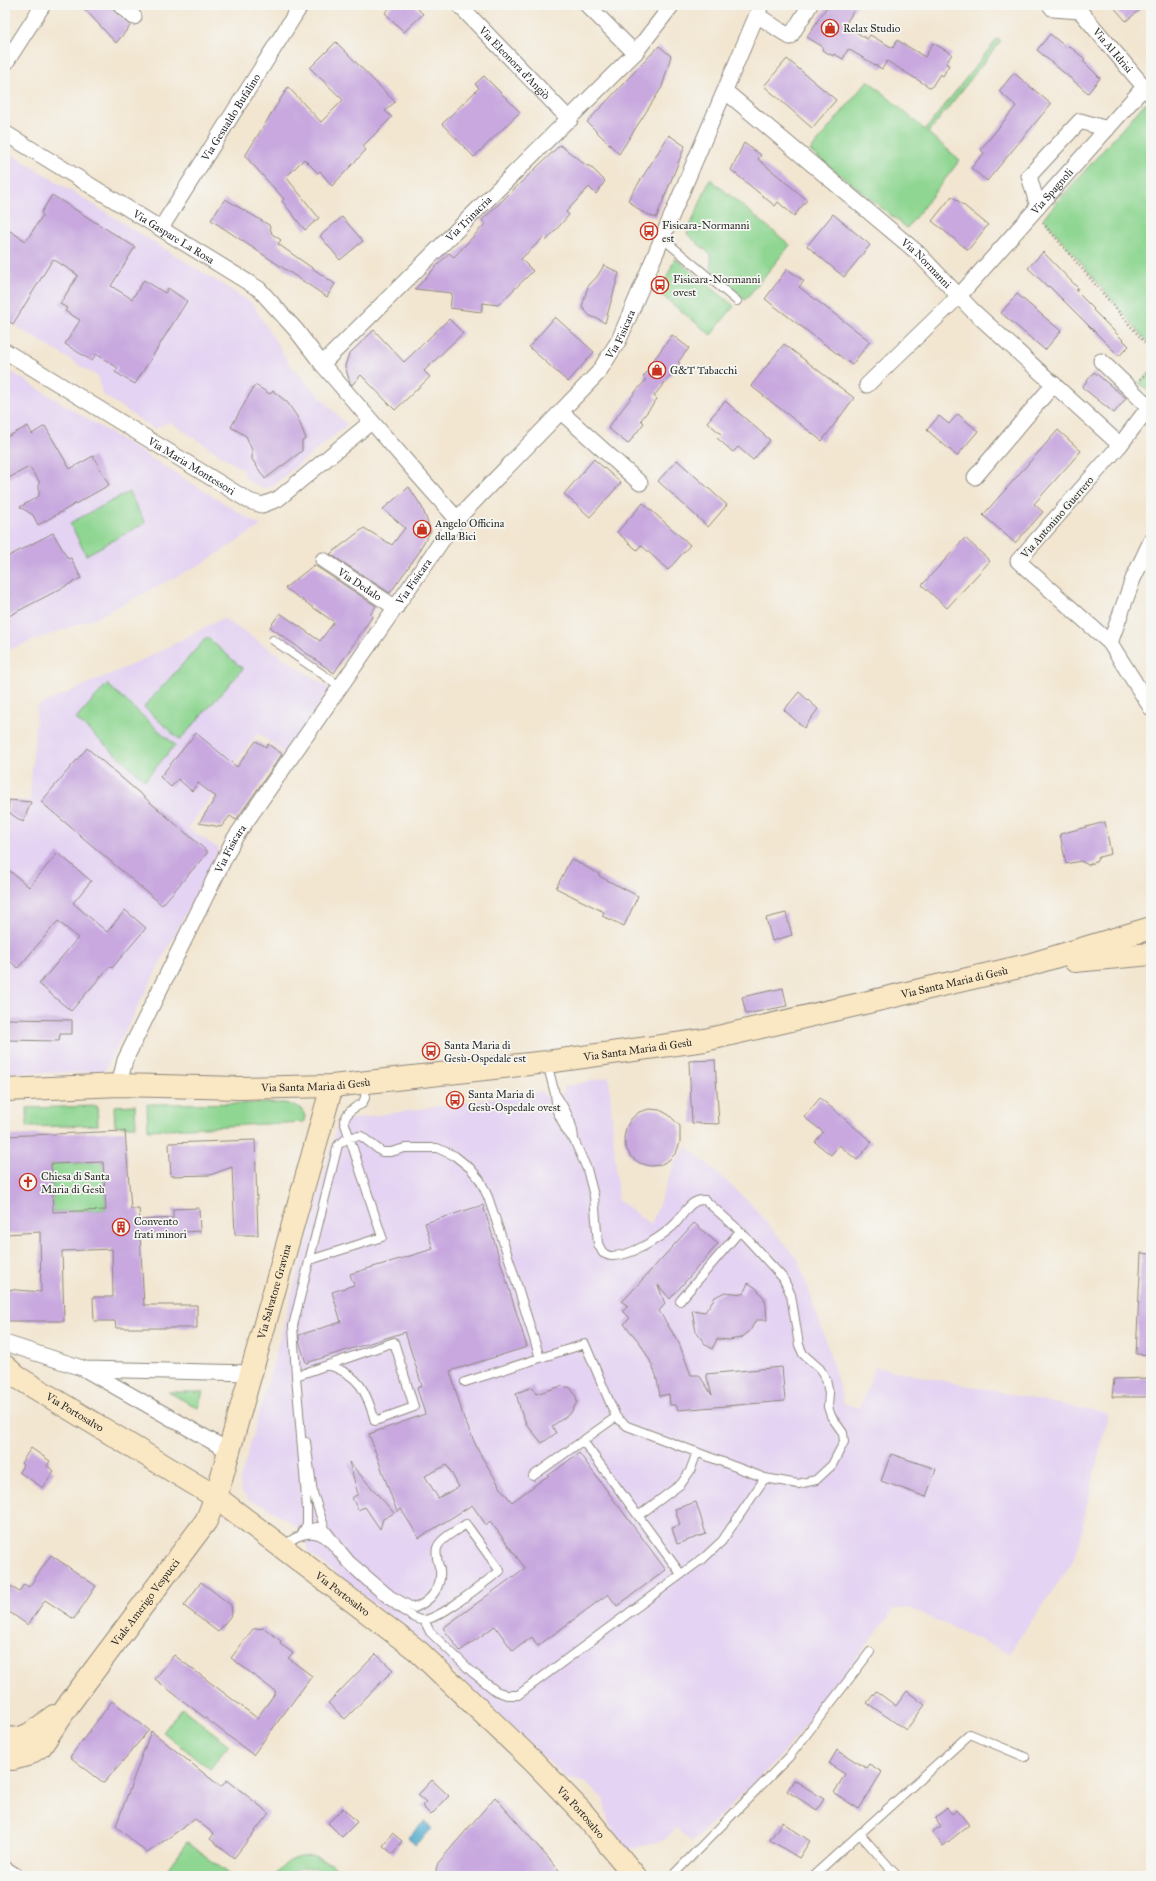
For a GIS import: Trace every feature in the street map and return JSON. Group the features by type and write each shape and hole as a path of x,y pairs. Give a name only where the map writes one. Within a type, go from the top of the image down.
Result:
{"main road":[{"path":"1028,965 1151,928"},
{"path":"1028,965 1151,954"},
{"name":"Via Santa Maria di Gesù","path":"240,1088 332,1086 366,1083 547,1062 705,1040 1028,965"},
{"path":"5,1090 119,1085 240,1088"},
{"name":"Via Salvatore Gravina","path":"216,1497 332,1086"},
{"path":"5,1090 80,1097 156,1096 240,1088"},
{"name":"Via Portosalvo","path":"5,1366 16,1377 216,1497 418,1651 538,1766 582,1813 635,1876"},
{"name":"Viale Amerigo Vespucci","path":"69,1704 206,1520 216,1497"},
{"path":"5,1737 9,1739 26,1737 69,1704"},
{"path":"5,1757 12,1759 27,1756 41,1746 69,1704"}],"street":[{"path":"5,64 43,5"},
{"path":"121,5 134,17"},
{"name":"Via Gesualdo Bufalino","path":"161,228 301,5"},
{"name":"Via Eleonora d'Angiò","path":"459,5 570,120"},
{"path":"587,5 635,53"},
{"name":"Via Trinacria","path":"322,364 570,120 635,53 672,5"},
{"path":"759,10 790,37 810,5"},
{"path":"1050,5 1053,9 1078,8"},
{"name":"Via Al Idrisi","path":"1078,8 1147,91"},
{"name":"Via Fisicara","path":"119,1085 125,1060 234,839 396,608 457,518 598,373 619,340 759,10"},
{"name":"Via Normanni","path":"725,91 918,253 972,310 1120,445"},
{"name":"Via Spagnoli","path":"867,385 960,296 1107,129 1147,91"},
{"path":"1036,210 1029,176 1080,121 1107,129"},
{"name":"Via Gaspare La Rosa","path":"5,133 259,289 296,330 322,364"},
{"name":"Via Maria Montessori","path":"5,351 249,501 262,505 278,499 376,427"},
{"name":"Via Antonino Guerrero","path":"1101,361 1149,407 1120,445 1018,561 1110,643 1151,708"},
{"path":"322,364 457,518"},
{"path":"975,477 1054,384"},
{"path":"561,412 640,483"},
{"path":"1110,643 1133,579 1151,541"},
{"name":"Via Dedalo","path":"323,560 396,608"},
{"path":"5,1343 85,1369 229,1451"},
{"path":"85,1369 251,1373"},
{"path":"5,1869 16,1876"}],"lane":[{"path":"662,238 737,301"},
{"path":"273,640 341,687"},
{"path":"465,1382 584,1344 616,1417 627,1426 765,1478 798,1484 816,1480 832,1465 844,1442 843,1434 831,1416 828,1407 829,1393 826,1379 820,1369 803,1354 799,1345 791,1295 783,1278 740,1232 705,1200 697,1200 691,1203 674,1225 660,1237 626,1253 611,1256 603,1254 598,1244 594,1196 587,1169 574,1140 557,1111 555,1094 547,1062"},
{"path":"310,1260 382,1236 344,1121 346,1115 353,1108 362,1104 365,1098 366,1083"},
{"path":"303,1532 307,1524 307,1509 293,1326 338,1145 349,1137 361,1136 382,1152 391,1152 405,1148 437,1148 455,1156 470,1168 480,1180 488,1198 540,1358"},
{"path":"680,1301 740,1232"},
{"path":"296,1376 394,1342 414,1407 375,1421 368,1397 360,1384 349,1373 328,1365"},
{"path":"296,1376 301,1401 312,1493 325,1529 350,1560 391,1595 414,1608 421,1605 432,1596 438,1588 440,1577 436,1558 438,1547 442,1542 466,1524 500,1571 436,1617 419,1620 408,1615 393,1603 347,1563 323,1537 303,1532"},
{"path":"533,1476 616,1417"},
{"path":"583,1440 681,1574"},
{"path":"638,1516 681,1484 690,1471 697,1452"},
{"path":"424,1620 430,1632 472,1672 496,1691 507,1695 518,1695 706,1556 722,1541 765,1478"},
{"path":"282,1547 303,1532 317,1527 325,1529"},
{"path":"672,1876 789,1758 870,1652"},
{"path":"813,1876 970,1734 1025,1758"},
{"path":"860,1834 897,1876"}],"path":[{"path":"1036,210 1151,350"}],"shaded area":[{"path":"5,150 252,303 290,365 347,425 271,487 262,488 246,479 242,469 170,422 154,429 102,394 98,377 5,319"},
{"path":"5,368 261,526 203,563 98,617 5,651"},
{"path":"223,618 330,689 284,753 258,733 188,828 219,849 104,1072 5,1073 5,812 8,812 23,822 29,808 37,706 147,658"},
{"path":"609,1077 618,1200 651,1225 675,1162 687,1146 748,1201 798,1259 827,1344 844,1404 860,1408 875,1367 1108,1414 1075,1559 1009,1653 907,1607 894,1610 783,1754 692,1843 677,1828 666,1838 628,1850 610,1827 603,1799 586,1782 565,1777 425,1644 307,1551 307,1545 296,1526 265,1506 250,1501 241,1491 240,1481 305,1248 338,1121 543,1091 546,1097 565,1092 563,1087"}],"green space":[{"path":"997,39 1001,41 928,133 960,160 907,228 810,151 868,80 925,130"},
{"path":"1145,103 1151,110 1151,346 1043,218"},
{"path":"710,179 790,245 745,300 711,269 711,255 687,234"},
{"path":"675,258 734,306 711,335 660,294"},
{"path":"1151,372 1151,394 1139,383"},
{"path":"129,492 145,523 86,555 70,523"},
{"path":"207,637 243,669 180,740 144,707"},
{"path":"107,684 175,745 145,780 76,719"},
{"path":"285,1103 301,1108 305,1116 304,1122 148,1130 147,1104"},
{"path":"135,1105 136,1126 115,1126 114,1106"},
{"path":"97,1106 98,1125 27,1127 27,1108"},
{"path":"103,1162 106,1210 53,1212 51,1164"},
{"path":"168,1392 203,1392 198,1408"},
{"path":"182,1708 229,1745 210,1769 163,1732"},
{"path":"187,1842 232,1876 171,1876 165,1872"},
{"path":"312,1856 332,1863 344,1876 330,1876 319,1870 304,1868 299,1869 290,1876 275,1876 290,1861 300,1857"}],"water":[{"path":"425,1821 432,1829 415,1845 408,1837"}],"building":[{"path":"81,5 112,5 115,12 131,25 116,43"},
{"path":"392,5 414,5 423,14 404,32 385,13"},
{"path":"828,5 857,5 845,25 867,39 870,35 893,48 897,40 925,57 933,43 952,54 946,64 949,65 943,76 940,74 931,88 887,61 882,69 848,49 843,59 822,50 823,47 807,37"},
{"path":"1112,5 1146,5 1126,21"},
{"path":"1050,34 1067,48 1069,46 1085,59 1083,61 1100,78 1088,93 1037,50"},
{"path":"336,42 395,102 385,111 392,117 363,146 366,150 332,186 320,171 318,173 304,159 286,177 319,218 305,230 282,201 284,199 245,156 288,87 321,122 343,100 310,68"},
{"path":"659,46 671,56 662,87 619,154 587,122"},
{"path":"787,59 836,100 812,128 764,86"},
{"path":"1014,73 1051,104 987,181 971,168 984,153 981,150 1016,106 999,91"},
{"path":"484,76 520,112 474,157 442,124 479,88 475,84"},
{"path":"669,135 685,146 656,218 640,211 628,200"},
{"path":"744,143 761,155 758,159 807,200 794,216 778,202 775,206 731,170"},
{"path":"560,145 587,166 590,166 605,181 596,194 589,187 566,212 569,215 546,241 543,238 521,259 533,271 498,305 483,303 481,312 450,308 452,293 415,289 449,253 454,257 485,224 482,220"},
{"path":"52,195 135,247 111,286 132,299 144,280 165,293 168,288 187,301 135,384 115,372 118,368 96,354 92,361 65,344 80,320 65,311 67,308 60,304 78,275 53,259 13,324 5,319 5,228 26,241 43,215 41,213"},
{"path":"952,196 988,225 968,250 932,221"},
{"path":"225,199 269,225 272,234 281,240 278,244 335,284 327,297 211,220"},
{"path":"833,214 870,245 844,277 807,246"},
{"path":"342,217 363,241 340,260 320,236"},
{"path":"1043,252 1078,288 1076,291 1094,309 1093,310 1129,346 1119,356 1049,286 1048,287 1028,268"},
{"path":"604,265 619,273 605,323 590,316 582,307 588,286 597,277"},
{"path":"787,269 804,281 799,287 870,341 852,365 765,299"},
{"path":"1017,294 1061,331 1045,350 1001,313"},
{"path":"555,317 594,352 568,382 529,347"},
{"path":"449,319 463,333 424,371 430,377 395,410 361,375 352,385 350,383 345,366 349,354 374,330 404,362"},
{"path":"672,335 689,348 678,362 680,363 654,396 657,399 641,420 644,423 628,444 608,428 646,380 643,377"},
{"path":"784,344 854,398 822,441 751,386"},
{"path":"1094,372 1126,398 1114,413 1082,387"},
{"path":"255,385 270,394 273,391 287,402 298,418 306,439 302,441 302,451 265,479 252,459 252,450 246,436 231,427"},
{"path":"725,401 770,440 753,460 738,447 733,452 717,438 721,434 707,422"},
{"path":"958,414 978,431 957,456 927,430 939,416 949,424"},
{"path":"28,426 32,434 45,426 70,469 93,456 109,485 38,525 33,515 20,507 39,496 39,481 29,467 5,480 5,438"},
{"path":"1058,430 1081,451 1034,504 1043,512 1015,543 983,515"},
{"path":"594,459 621,483 590,517 564,494"},
{"path":"677,460 727,505 708,527 658,481"},
{"path":"409,487 422,507 431,531 419,550 420,551 390,593 330,554 364,528 392,545 405,528 383,509"},
{"path":"643,503 690,545 668,570 641,545 637,550 617,532"},
{"path":"53,533 68,559 71,558 81,578 5,618 5,558"},
{"path":"965,538 990,561 947,608 922,585"},
{"path":"314,565 376,606 370,615 372,617 334,673 270,627 280,613 320,641 334,622 285,588"},
{"path":"799,692 818,709 804,728 784,710"},
{"path":"196,733 237,767 256,741 266,747 268,744 282,754 236,820 230,816 221,827 199,823 216,797 198,783 192,791 178,779 171,787 160,777"},
{"path":"87,748 208,852 162,905 41,802"},
{"path":"9,800 31,802 23,822 8,812"},
{"path":"1105,822 1111,854 1099,857 1096,862 1088,865 1081,861 1066,864 1060,834"},
{"path":"58,853 91,881 73,903 107,932 125,910 146,928 112,968 110,966 71,1011 39,984 78,938 58,921 18,968 5,957 5,867 29,887"},
{"path":"571,859 599,874 599,876 638,896 624,926 602,916 604,912 556,888"},
{"path":"786,913 792,935 772,941 766,918"},
{"path":"783,988 787,1006 746,1014 742,997"},
{"path":"8,1019 72,1020 72,1034 60,1034 59,1041 7,1040"},
{"path":"715,1060 719,1124 692,1123 689,1061"},
{"path":"820,1098 872,1142 857,1160 839,1145 831,1155 815,1142 823,1132 804,1117"},
{"path":"649,1109 660,1110 669,1115 680,1126 680,1143 676,1153 669,1160 660,1165 650,1166 640,1163 631,1157 626,1148 624,1138 626,1128 631,1119 639,1112"},
{"name":"Convento frati minori","path":"125,1131 131,1209 139,1209 140,1220 173,1218 173,1209 199,1208 200,1231 140,1235 144,1305 197,1305 197,1328 116,1328 115,1321 94,1321 93,1297 113,1297 112,1249 62,1251 64,1321 7,1321 6,1289 41,1292 40,1232 6,1234 5,1136","holes":["103,1162 106,1210 53,1212 51,1164"]},
{"path":"255,1140 258,1235 235,1235 232,1167 210,1175 171,1176 169,1143"},
{"path":"483,1205 527,1347 450,1371 464,1419 479,1452 502,1490 512,1502 579,1453 666,1570 617,1606 608,1594 538,1646 532,1637 513,1651 495,1626 460,1651 443,1628 525,1568 490,1521 486,1525 472,1505 419,1538 401,1509 397,1512 369,1434 425,1414 417,1388 422,1386 405,1332 306,1363 299,1340 299,1335 341,1322 332,1292 354,1285 350,1274 433,1249 425,1223","holes":["447,1465 459,1487 438,1498 425,1476"]},
{"path":"694,1223 718,1244 670,1299 658,1285 665,1304 659,1311 679,1343 691,1375 699,1375 712,1395 706,1374 782,1367 785,1401 678,1410 676,1405 670,1405 669,1394 660,1396 656,1375 650,1361 640,1343 624,1324 630,1318 623,1311 628,1306 622,1302"},
{"path":"1141,1253 1151,1254 1151,1355 1136,1354"},
{"path":"748,1283 755,1287 764,1298 767,1320 756,1320 750,1331 741,1338 729,1340 717,1339 712,1349 705,1344 696,1332 692,1310 705,1312 715,1297 725,1292 743,1294"},
{"path":"1151,1378 1151,1397 1112,1397 1114,1379"},
{"path":"562,1386 571,1388 577,1402 571,1413 552,1426 556,1433 542,1443 527,1425 521,1412 516,1393 533,1387 536,1394"},
{"path":"31,1448 50,1461 47,1466 54,1471 43,1488 19,1472 23,1465 21,1463"},
{"path":"891,1454 936,1469 926,1497 881,1481"},
{"path":"349,1462 394,1513 383,1519 380,1529 365,1507 358,1510 352,1498 358,1494"},
{"path":"696,1502 706,1534 677,1544 672,1528 680,1525 675,1509"},
{"path":"51,1555 96,1586 74,1619 45,1600 28,1625 5,1609 5,1582 19,1592 24,1584 29,1587"},
{"path":"201,1582 231,1605 232,1614 218,1632 184,1606"},
{"path":"264,1628 281,1641 280,1644 293,1653 288,1658 312,1676 253,1755 155,1679 174,1655 257,1718 276,1692 231,1658 253,1629"},
{"path":"376,1654 393,1670 345,1719 328,1703"},
{"path":"876,1691 896,1706 907,1691 925,1705 906,1730 867,1703"},
{"path":"112,1701 149,1730 104,1783 70,1757"},
{"path":"151,1731 221,1787 227,1780 269,1813 234,1858 210,1839 214,1834 195,1819 147,1853 116,1826"},
{"path":"837,1750 866,1768 869,1764 882,1772 859,1809 834,1793 845,1774 829,1764"},
{"path":"432,1780 449,1796 431,1815 422,1806 426,1802 418,1795"},
{"path":"794,1780 824,1799 817,1810 787,1791"},
{"path":"495,1797 564,1876 437,1876 436,1869 438,1863"},
{"path":"343,1808 357,1822 342,1837 328,1823"},
{"path":"947,1808 952,1814 957,1810 969,1825 943,1846 932,1832 941,1826 935,1818"},
{"path":"782,1822 810,1841 799,1858 770,1840"},
{"path":"392,1833 402,1841 393,1854 383,1846"}],"place":[{"name":"Relax Studio","path":"830,28"},
{"name":"Fisicara-Normanni est","path":"649,231"},
{"name":"Fisicara-Normanni ovest","path":"660,285"},
{"name":"G&T Tabacchi","path":"657,370"},
{"name":"Angelo Officina della Bici","path":"422,529"},
{"name":"Santa Maria di Gesù-Ospedale est","path":"431,1051"},
{"name":"Santa Maria di Gesù-Ospedale ovest","path":"455,1100"},
{"name":"Chiesa di Santa Maria di Gesù","path":"28,1182"},
{"name":"Convento frati minori","path":"121,1227"}]}
